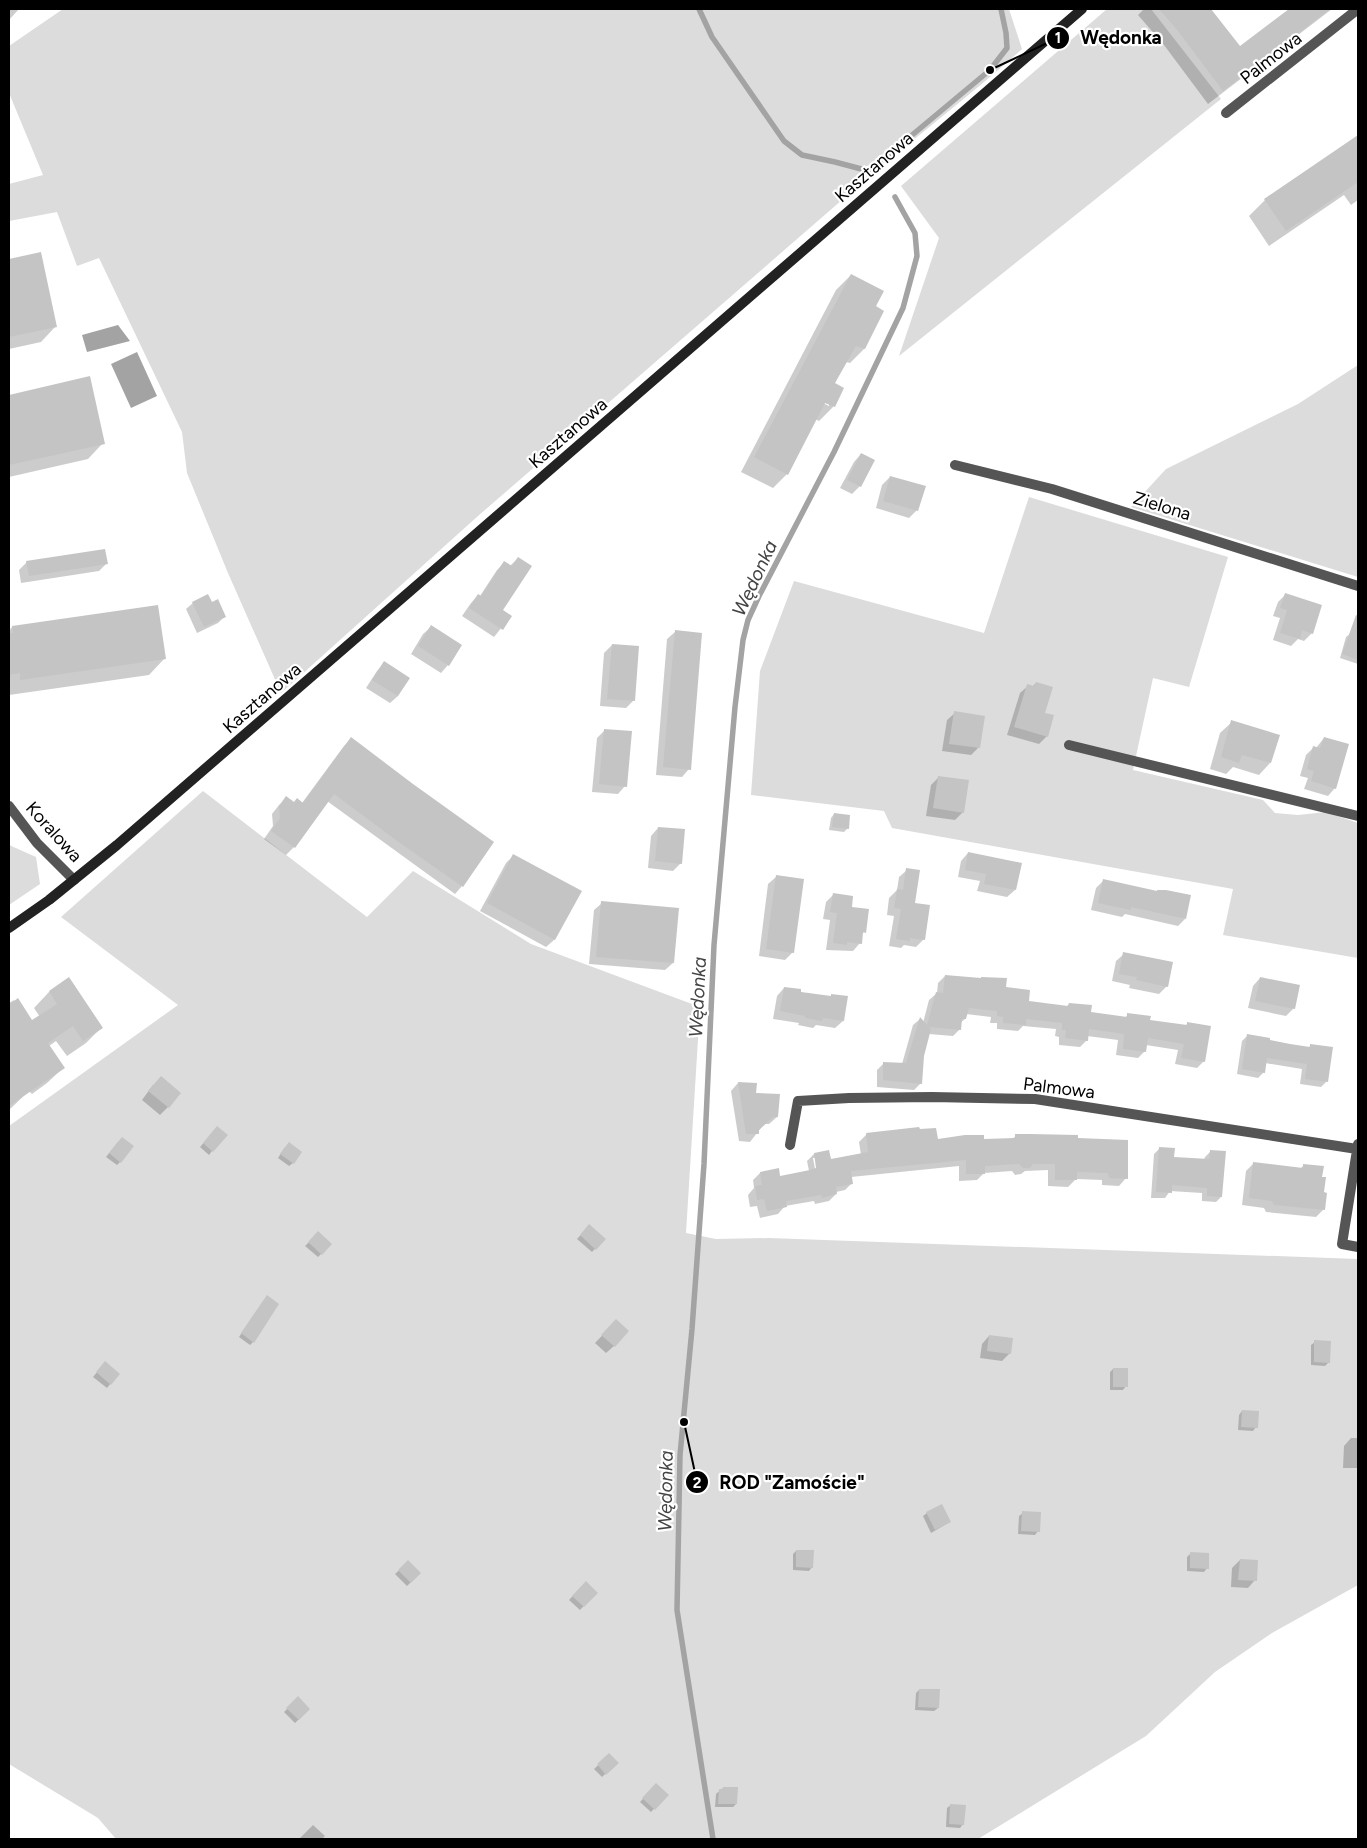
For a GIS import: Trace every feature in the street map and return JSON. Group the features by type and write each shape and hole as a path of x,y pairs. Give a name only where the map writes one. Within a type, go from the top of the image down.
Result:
{"street":[{"name":"Kasztanowa","path":"9,928 74,880 230,748 1082,9"},
{"name":"Palmowa","path":"1226,113 1358,9"},
{"name":"Zielona","path":"955,465 1052,489 1358,586"},
{"path":"1069,746 1358,816"},
{"name":"Koralowa","path":"9,806 37,843 74,880"},
{"name":"Palmowa","path":"790,1145 798,1101 932,1097 1035,1099 1358,1147"},
{"path":"1358,1147 1342,1244 1358,1247"}],"shaded area":[{"path":"63,9 1009,9 1022,49 865,180 478,516 281,693 228,573 187,473 182,432 99,258 77,266 57,212 9,221 9,184 43,175 9,93 9,46"},
{"path":"1107,9 1151,9 1221,99 899,356 939,238 901,186"},
{"path":"118,325 130,341 87,352 82,335"},
{"path":"137,352 157,396 131,408 111,364"},
{"path":"1358,365 1358,577 1131,507 1166,469 1298,404"},
{"path":"1029,497 1228,557 1189,687 1153,678 1133,770 1263,800 1275,813 1298,815 1326,812 1358,823 1358,958 1223,935 1233,889 892,828 884,811 751,795 760,671 794,581 984,633"},
{"path":"203,791 367,917 413,871 531,944 700,1007 686,1233 716,1239 769,1238 1358,1259 1358,1585 1272,1633 1215,1672 1146,1736 978,1839 116,1839 98,1818 9,1764 9,1126 178,1005 61,917"},
{"path":"9,845 36,857 40,884 9,905"}],"building":[{"path":"1159,9 1211,9 1240,46 1289,9 1330,9 1223,91"},
{"path":"1358,135 1358,182 1286,231 1264,199"},
{"path":"41,252 57,327 9,337 9,259"},
{"path":"851,274 884,291 876,306 884,311 865,349 856,346 835,383 844,388 835,407 825,403 788,475 754,457"},
{"path":"90,376 105,444 9,465 9,395"},
{"path":"861,453 875,460 861,487 847,480"},
{"path":"890,476 926,486 918,511 883,501"},
{"path":"105,549 108,564 29,576 26,561"},
{"path":"518,557 532,566 503,610 512,616 503,630 469,608 478,594 481,596 504,561 512,566"},
{"path":"1285,593 1322,605 1313,634 1302,630 1300,639 1280,633 1287,610 1280,608"},
{"path":"208,594 212,602 218,599 226,617 204,627 192,602"},
{"path":"158,605 166,659 20,680 20,673 9,675 9,633 13,633 12,626"},
{"path":"1356,615 1358,616 1358,660 1342,654"},
{"path":"431,625 462,645 449,666 418,646"},
{"path":"675,630 702,633 691,770 663,767"},
{"path":"612,644 639,646 635,701 607,699"},
{"path":"384,661 410,678 398,696 372,680"},
{"path":"1036,682 1053,687 1045,713 1054,715 1048,737 1014,727 1027,684 1034,686"},
{"path":"954,711 985,716 980,748 949,744"},
{"path":"1231,720 1280,735 1271,763 1242,755 1239,763 1221,757"},
{"path":"604,729 632,731 627,787 599,784"},
{"path":"351,737 494,842 463,887 334,794 295,848 271,831 280,818 279,806 286,796 294,802 297,798 303,803"},
{"path":"1324,737 1349,744 1336,789 1311,781 1314,771 1307,769 1313,746 1320,748"},
{"path":"938,776 969,780 964,813 933,808"},
{"path":"834,813 850,815 849,829 832,827"},
{"path":"658,827 685,829 682,864 655,861"},
{"path":"968,852 1022,863 1016,890 984,884 986,874 965,870"},
{"path":"513,854 582,891 555,940 487,903"},
{"path":"906,868 920,870 915,903 930,905 925,940 910,938 910,941 896,939 901,909 894,908 897,889 903,890"},
{"path":"776,875 804,879 794,953 766,949"},
{"path":"1103,879 1157,891 1166,890 1191,895 1186,919 1131,907 1131,910 1098,903"},
{"path":"833,893 853,896 852,907 869,909 866,933 863,932 862,944 847,942 847,945 833,943 837,913 830,912"},
{"path":"601,901 679,908 674,963 596,957"},
{"path":"1123,952 1173,962 1168,987 1136,980 1137,977 1119,974"},
{"path":"945,975 1007,978 1006,987 1030,990 1029,1001 1068,1006 1069,1003 1092,1005 1091,1012 1127,1017 1127,1013 1151,1016 1150,1020 1187,1025 1187,1022 1211,1026 1205,1062 1181,1058 1184,1044 1148,1038 1146,1052 1123,1049 1124,1034 1089,1029 1088,1041 1065,1038 1066,1030 1062,1030 1062,1023 1026,1019 1026,1025 1003,1023 1003,1017 997,1016 997,1011 969,1008 966,1019 962,1019 961,1030 929,1027 931,1029 924,1056 922,1084 883,1080 883,1062 906,1063 920,1017 927,1025 936,992 943,993"},
{"path":"69,977 103,1028 83,1041 73,1026 48,1043 65,1068 9,1106 9,1005 18,998 32,1020 57,1004 49,991"},
{"path":"1260,977 1300,985 1295,1009 1255,1001"},
{"path":"784,987 801,989 801,992 848,996 844,1021 823,1018 822,1021 780,1011"},
{"path":"1247,1034 1290,1044 1310,1047 1310,1044 1333,1047 1328,1082 1305,1079 1307,1064 1267,1058 1265,1073 1242,1069"},
{"path":"161,1076 181,1093 169,1108 148,1091"},
{"path":"738,1082 757,1083 756,1093 780,1094 778,1117 773,1117 759,1130 759,1134 746,1134"},
{"path":"217,1126 228,1135 213,1152 203,1143"},
{"path":"919,1127 920,1129 936,1128 938,1139 965,1135 984,1135 984,1139 1015,1138 1015,1134 1030,1134 1078,1135 1078,1138 1128,1140 1128,1179 1109,1178 1108,1173 1077,1172 1077,1180 1055,1180 1055,1164 1033,1164 1030,1168 1023,1168 1019,1164 985,1166 985,1174 966,1174 966,1160 851,1171 853,1184 836,1187 837,1194 822,1198 821,1195 786,1201 787,1207 767,1211 764,1199 757,1200 755,1186 762,1185 760,1172 779,1168 780,1176 810,1170 816,1168 814,1153 829,1150 831,1159 868,1152 866,1133"},
{"path":"122,1137 134,1146 121,1163 109,1153"},
{"path":"289,1142 302,1152 294,1164 280,1154"},
{"path":"1159,1147 1175,1148 1174,1157 1209,1159 1210,1150 1226,1151 1222,1197 1207,1196 1207,1188 1172,1185 1172,1193 1156,1192"},
{"path":"1253,1162 1303,1168 1303,1164 1324,1166 1322,1177 1326,1177 1324,1192 1327,1193 1325,1210 1274,1205 1272,1201 1249,1198"},
{"path":"589,1224 606,1239 596,1250 580,1235"},
{"path":"318,1231 332,1244 322,1255 308,1242"},
{"path":"267,1295 279,1304 254,1343 241,1333"},
{"path":"616,1319 629,1331 615,1347 601,1335"},
{"path":"989,1335 1013,1338 1011,1354 987,1351"},
{"path":"1314,1340 1331,1341 1330,1363 1314,1362"},
{"path":"105,1361 120,1374 111,1385 96,1372"},
{"path":"1113,1368 1128,1368 1128,1387 1113,1387"},
{"path":"1242,1410 1259,1411 1258,1428 1241,1427"},
{"path":"942,1504 951,1522 935,1530 926,1512"},
{"path":"1022,1511 1041,1512 1040,1532 1021,1531"},
{"path":"796,1550 814,1550 813,1568 796,1567"},
{"path":"1190,1552 1209,1553 1209,1569 1190,1568"},
{"path":"1240,1559 1258,1560 1257,1581 1238,1580"},
{"path":"408,1560 421,1573 411,1583 398,1570"},
{"path":"586,1581 598,1593 584,1607 572,1596"},
{"path":"919,1689 940,1689 939,1708 918,1707"},
{"path":"298,1696 310,1709 299,1720 286,1708"},
{"path":"609,1753 619,1763 606,1775 597,1764"},
{"path":"656,1783 669,1795 655,1810 642,1798"},
{"path":"723,1787 738,1787 737,1804 718,1804 719,1789 723,1789"},
{"path":"950,1804 966,1805 964,1825 949,1824"}],"waterway":[{"path":"699,9 712,37 784,141 802,155 869,171 990,70 1007,48 1001,9"},
{"name":"Wędonka","path":"713,1839 677,1610 680,1455 692,1329 704,1164 714,945 735,707 743,640 748,620 834,452 903,308 917,256 915,233 895,197"}],"place":[{"name":"Wędonka","path":"990,70"},
{"name":"ROD \"Zamoście\"","path":"684,1422"}]}
